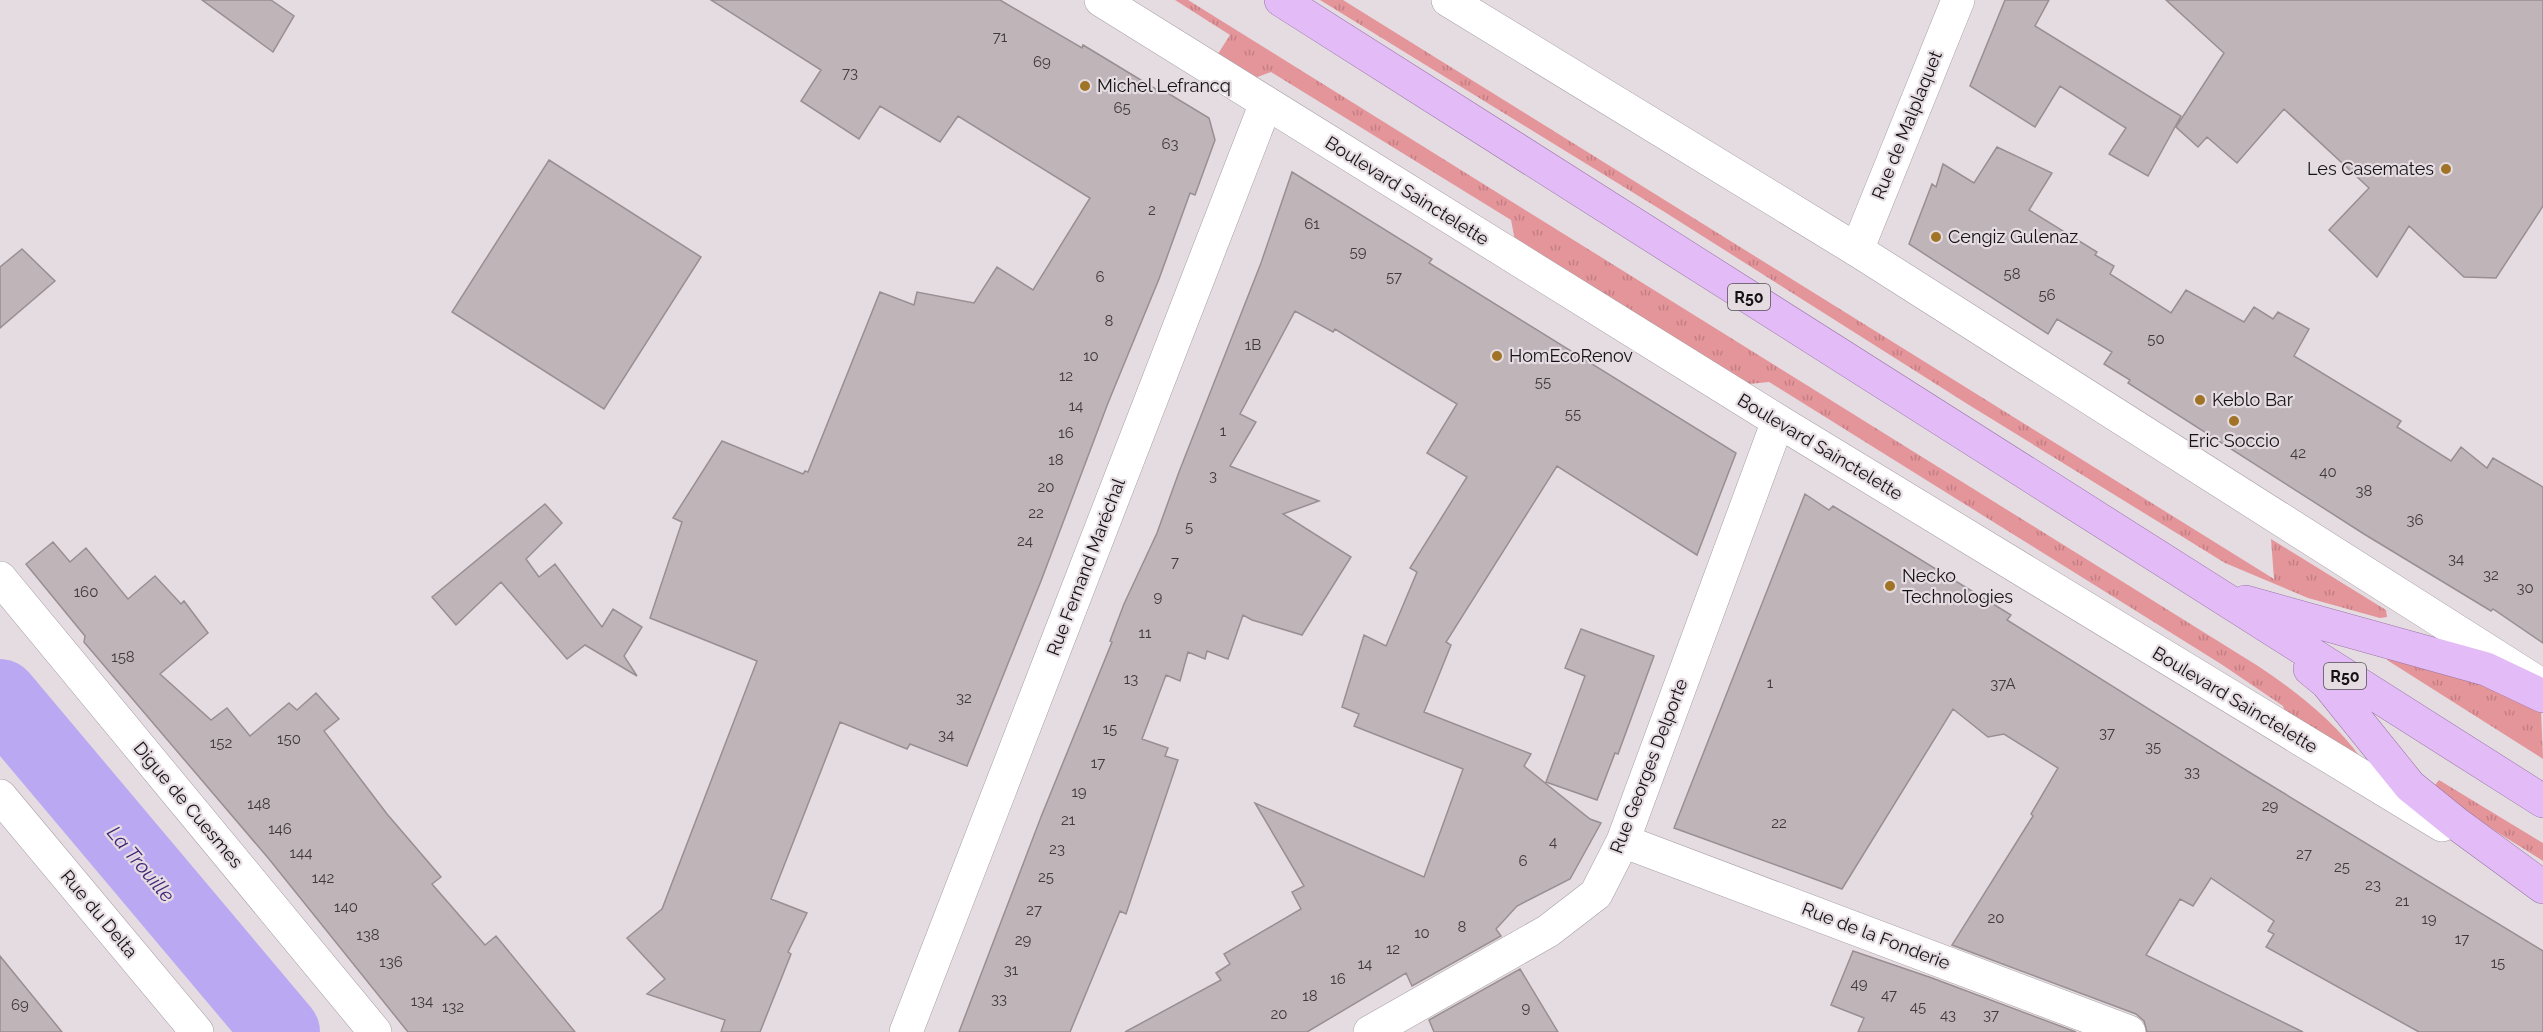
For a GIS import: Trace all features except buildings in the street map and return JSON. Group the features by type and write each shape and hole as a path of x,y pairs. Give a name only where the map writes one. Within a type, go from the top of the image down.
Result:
{"highway":[{"name":"R50","path":"1281,0 2543,801"},
{"path":"2217,595 2486,669 2543,696"},
{"path":"2217,595 2327,683 2410,786 2457,824 2543,887"}],"street":[{"name":"Boulevard Sainctelette","path":"1101,0 1778,421 2543,887"},
{"path":"1448,0 1857,250 2543,686"},
{"name":"Rue de Malplaquet","path":"1857,250 1958,0"},
{"name":"Rue Fernand Maréchal","path":"906,1032 1266,103"},
{"name":"Rue Georges Delporte","path":"1370,1032 1548,931 1596,894 1623,841 1778,421"},
{"name":"Digue de Cuesmes","path":"0,578 375,1032"},
{"name":"Rue du Delta","path":"0,796 197,1032"},
{"name":"Rue de la Fonderie","path":"1623,841 2129,1032"}],"green space":[{"path":"1175,0 1188,0 2258,666 2314,708 2361,758 2291,729 2283,706 2221,664 1769,382 1739,385 1516,246 1511,220 1271,72 1252,79 1216,57 1230,35"},
{"path":"1320,0 1343,0 2274,579 2271,539 2386,610 2387,617 2380,618 2308,598 2225,563 1969,405 1663,211"},
{"path":"2415,656 2541,710 2543,759 2387,660 2387,657"},
{"path":"2439,780 2543,843 2543,861 2449,802 2435,785"}],"waterway":[{"name":"La Trouille","path":"0,697 282,1032"}],"place":[{"name":"Michel Lefrancq","path":"1085,86"},
{"name":"Les Casemates","path":"2446,169"},
{"name":"Cengiz Gulenaz","path":"1936,237"},
{"name":"HomEcoRenov","path":"1497,356"},
{"name":"Keblo Bar","path":"2200,400"},
{"name":"Eric Soccio","path":"2234,421"},
{"name":"Necko Technologies","path":"1890,586"}]}
